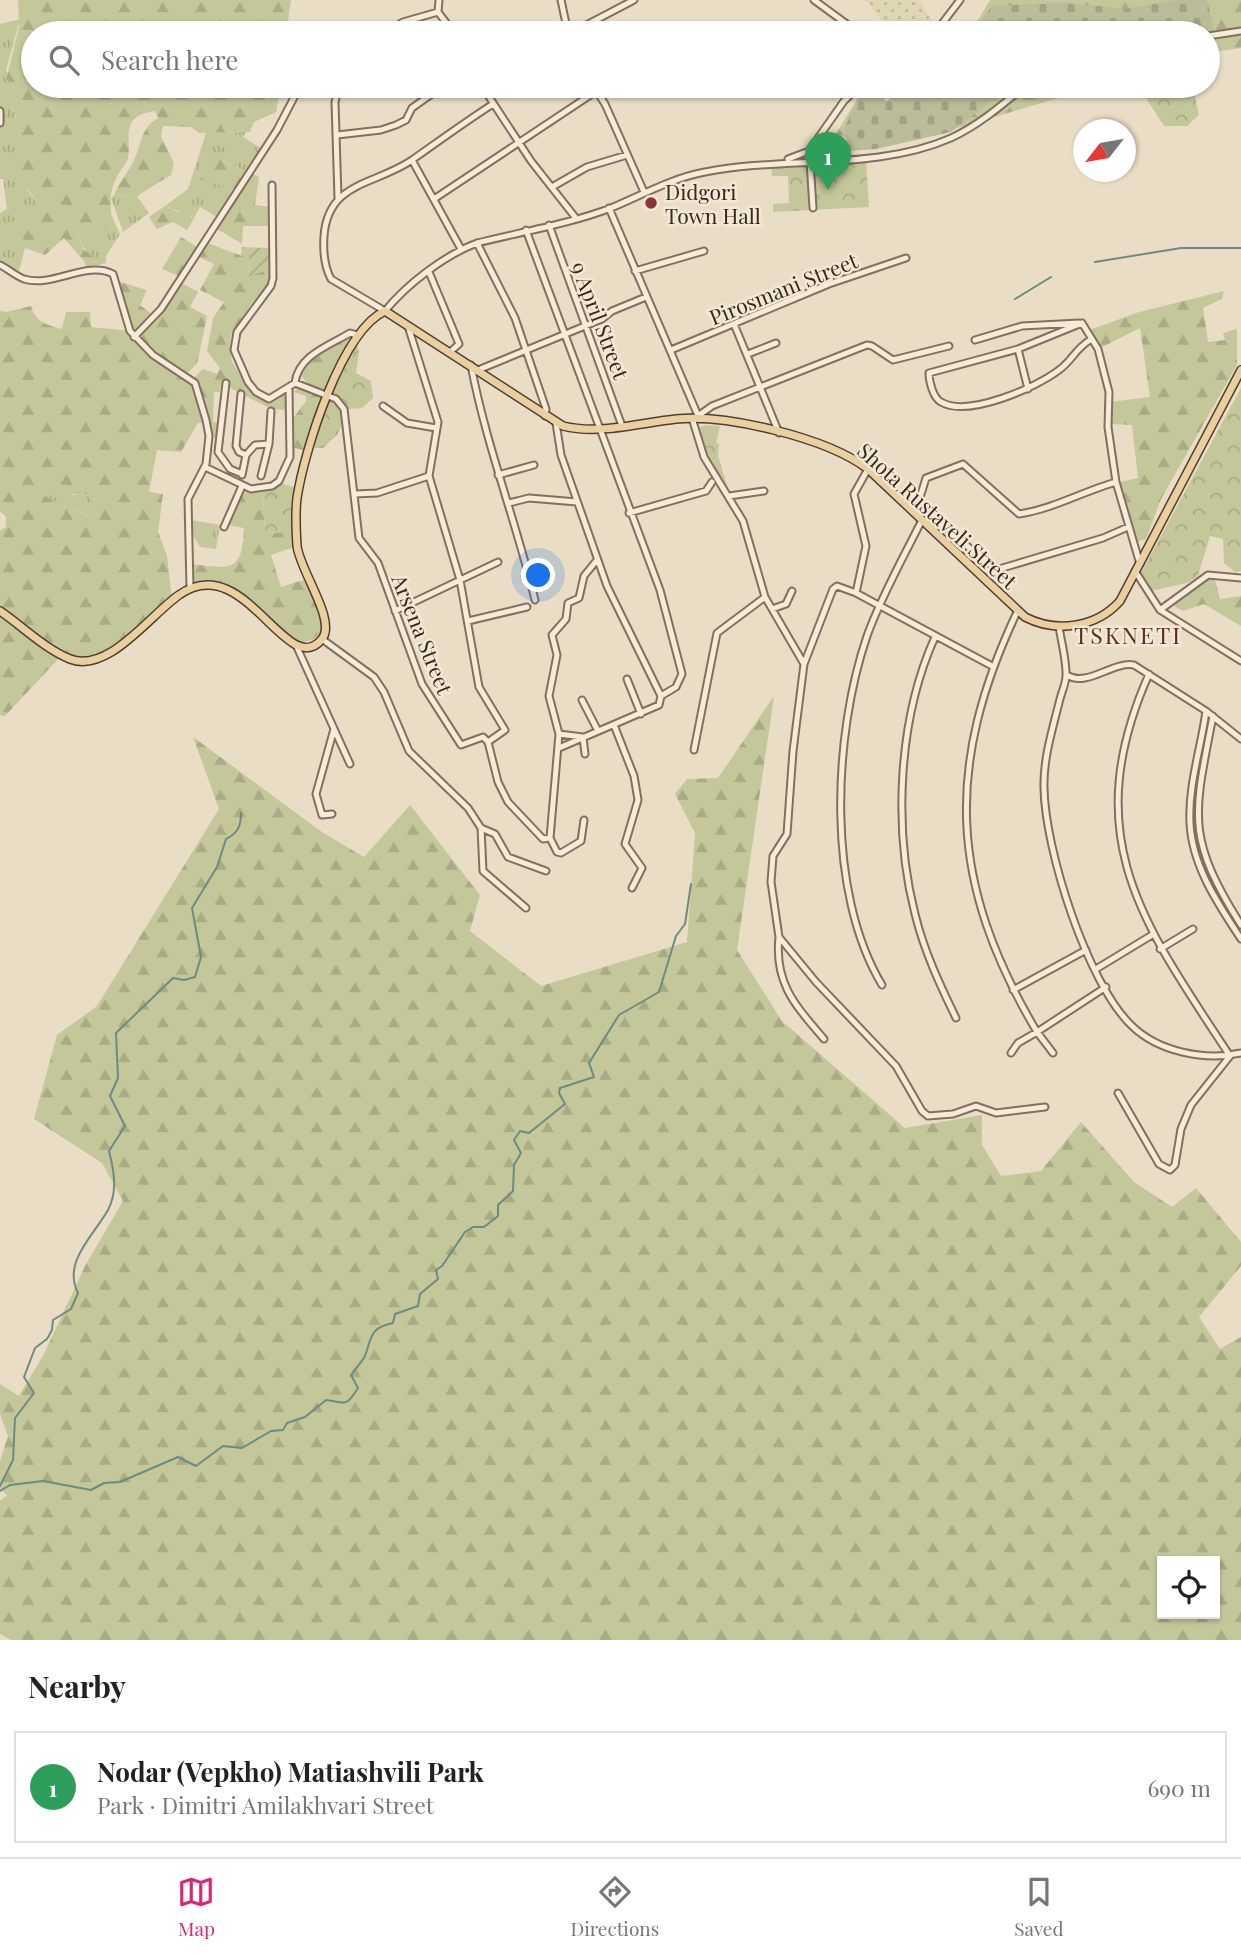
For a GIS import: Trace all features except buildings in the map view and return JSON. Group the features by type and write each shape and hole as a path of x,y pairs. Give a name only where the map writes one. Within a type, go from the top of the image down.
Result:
{"main road":[{"name":"Shota Rustaveli Street","path":"385,311 556,423 572,428 597,429 696,417 779,433 840,451 868,469 915,507 922,520 1018,610 1037,623 1059,626 1073,625 1108,614 1120,601 1241,370"},
{"path":"0,611 62,654 82,662 106,657 172,600 190,588 218,586 242,596 283,638 296,645 309,647 322,639 326,618 303,572 296,525 297,497 327,394 357,335 371,319 385,311"}],"street":[{"path":"439,0 438,12 445,21"},
{"path":"561,0 566,21"},
{"path":"593,21 634,0"},
{"path":"814,0 843,21"},
{"path":"947,21 960,0"},
{"path":"406,21 438,12"},
{"path":"1220,34 1241,31"},
{"path":"134,337 161,309 277,130 294,98"},
{"path":"336,98 338,198 325,226 327,271 331,279 385,311 429,272 461,249 609,208 644,192 702,172 771,162 806,153 848,98"},
{"path":"337,135 381,130 396,125 406,120 412,107 425,98"},
{"path":"489,98 575,217"},
{"path":"434,199 581,98"},
{"path":"601,98 644,192"},
{"path":"771,162 866,157 937,143 971,128 1010,98"},
{"path":"338,198 412,160 493,104"},
{"path":"0,111 0,123"},
{"path":"552,187 587,167 627,155"},
{"path":"412,160 461,249"},
{"path":"810,161 813,208"},
{"path":"272,186 274,278 237,332 234,349 236,360 256,392 273,398 292,385 327,394"},
{"path":"609,208 671,350 696,417 704,457 743,521 765,597 804,664"},
{"name":"9 April Street","path":"549,225 622,426"},
{"path":"526,230 562,335 660,590 680,657 682,674 679,683 661,696"},
{"path":"477,243 515,318 546,409 545,416"},
{"path":"635,271 704,251"},
{"name":"Pirosmani Street","path":"671,350 829,284 906,258"},
{"path":"0,265 25,279 56,278 99,269 113,274 124,320 134,337 153,355 195,383 209,436 205,467 188,499 190,588"},
{"path":"429,272 459,344 450,352"},
{"path":"536,600 498,472 474,368 586,326 612,311 646,297"},
{"path":"975,340 1022,326 1082,323"},
{"path":"1082,323 1098,349 1109,391 1108,427 1116,482 1138,567 1160,610 1241,661"},
{"path":"1082,323 1018,349 929,373 932,386 943,404 977,406 1028,389 1059,370 1071,360 1075,349 1090,340"},
{"path":"734,324 762,386 779,433"},
{"path":"408,326 438,422 429,476 460,580 479,687 505,730 488,742 498,782 508,802 543,839 550,838"},
{"path":"205,467 251,489 272,486 284,471 290,457 292,385 298,367 350,333 357,335"},
{"path":"748,355 776,343"},
{"path":"696,417 705,409 867,345 893,360 949,346"},
{"path":"1018,349 1028,389"},
{"path":"226,383 218,452 230,469 242,474"},
{"path":"241,394 236,446 239,452 246,455"},
{"name":"Arsena Street","path":"327,394 336,399 346,415 355,494 354,516 359,538 378,563 422,684 461,745 482,737 488,742"},
{"path":"383,406 407,423 436,428"},
{"path":"261,476 269,444 271,411"},
{"path":"556,423 561,455 597,560 661,696 659,705 641,715 559,748"},
{"path":"224,527 241,485 246,455 255,445 269,444"},
{"path":"498,472 534,464"},
{"path":"1116,482 1087,490 1076,498 1018,514 963,464 926,478 915,507 957,534 989,566 999,569 1092,542 1128,527"},
{"path":"856,593 866,546 854,494 868,469"},
{"path":"355,494 377,493 429,476"},
{"path":"629,513 706,491 712,482"},
{"path":"729,496 764,491"},
{"path":"509,503 529,498 577,502"},
{"path":"882,985 856,927 843,833 844,753 849,705 867,634 922,520"},
{"path":"584,820 581,841 561,853 557,852 550,838 559,748 559,734 549,696 557,655 552,635 566,619 568,603 579,598 584,576 597,560"},
{"path":"395,611 498,562"},
{"path":"1160,610 1208,575 1241,578"},
{"path":"824,1040 796,1005 781,978 777,966 779,937 771,882 773,856 787,834 804,664 833,589 837,586 856,593 992,666"},
{"path":"772,609 786,604 792,591"},
{"path":"694,750 717,633 765,597"},
{"path":"467,621 527,607"},
{"path":"1018,610 992,666 978,707 971,755 968,844 977,899 988,933 1013,990 1037,1032 1053,1053"},
{"path":"1059,626 1067,675 1049,742 1043,787 1054,856 1072,917 1086,950 1131,1025 1148,1037 1179,1051 1230,1056 1241,1053"},
{"path":"935,637 925,658 910,718 904,830 915,914 934,973 956,1018"},
{"path":"322,639 374,677 384,692 409,751 462,800 481,828 483,871 526,908"},
{"path":"296,645 349,764"},
{"path":"1067,675 1079,679 1125,663 1135,665 1206,711 1241,739"},
{"path":"1149,674 1136,703 1118,793 1122,856 1152,935 1230,1056"},
{"path":"627,679 641,715"},
{"path":"582,700 598,731"},
{"path":"1206,711 1203,747 1189,821 1192,846 1241,939"},
{"path":"1203,747 1213,716"},
{"path":"614,725 634,776 638,800 625,844 642,868 632,888"},
{"path":"332,814 322,815 316,797 334,729"},
{"path":"559,734 583,737"},
{"path":"583,737 585,754"},
{"path":"481,828 495,834 508,857 546,871"},
{"path":"1210,881 1241,925"},
{"path":"1160,949 1193,929"},
{"path":"1096,969 1152,935"},
{"path":"779,937 816,982 897,1066 922,1111 928,1116 953,1114 976,1106 996,1113 1045,1107"},
{"path":"1013,990 1086,950"},
{"path":"1012,1053 1018,1043 1106,987"},
{"path":"1118,1093 1159,1164 1170,1170 1175,1165 1181,1129 1191,1105 1230,1056"}],"shaded area":[{"path":"865,0 919,0 933,21 882,21"}],"green space":[{"path":"18,0 291,0 288,21 21,21 21,98 279,98 276,112 254,122 250,132 199,133 191,127 163,126 161,137 174,163 171,175 137,196 114,195 147,128 158,118 155,111 135,118 129,131 127,161 112,188 113,228 93,235 81,227 77,234 84,250 93,256 84,261 64,238 45,255 25,248 19,271 13,268 14,259 40,206 17,174 16,146 20,131 12,106 15,88 6,80 19,27"},
{"path":"990,0 1241,0 1241,48 1220,51 1220,21 977,21"},
{"path":"1176,0 1207,0 1212,21 981,21 992,6 1069,3 1125,9"},
{"path":"20,19 6,70 15,88 12,106 20,131 18,137 28,191 40,206 13,268 22,275 0,263 0,213 7,209 3,179 0,179 0,24"},
{"path":"883,98 885,102 891,98 1058,98 940,133 875,147 836,134 857,99"},
{"path":"884,98 886,102 892,98 996,98 951,132 876,149 848,151 845,127 858,99"},
{"path":"1147,98 1195,98 1199,115 1187,126 1164,126"},
{"path":"246,132 243,137 262,149 247,172 223,160 215,183 234,191 217,217 200,207 193,220 191,216 165,206 188,189 206,133"},
{"path":"212,155 247,172 234,191 215,183 208,184 199,178 200,160"},
{"path":"866,160 869,207 773,212 773,204 789,203 788,176 772,176 771,166"},
{"path":"250,173 259,177 255,205 272,207 270,226 243,226 242,244 214,227"},
{"path":"114,195 137,196 149,213 123,232 111,198"},
{"path":"165,206 178,212 187,211 193,220 187,230 173,222 157,229 149,217"},
{"path":"112,216 120,234 106,256 106,263 87,268 84,261 90,259 77,235 81,227 112,227"},
{"path":"181,237 197,247 179,276 162,269"},
{"path":"205,242 250,259 249,275 271,269 270,286 252,303 231,335 232,362 250,390 260,398 272,402 288,391 287,410 271,409 221,383 220,392 214,392 213,422 219,423 218,438 212,437 201,393 192,379 203,369 217,374 220,368 207,351 213,318 224,302 200,290 214,264 196,256"},
{"path":"242,247 269,248 271,269 249,276 250,259 241,256"},
{"path":"120,282 147,290 140,305 153,315 135,334 125,316"},
{"path":"180,282 198,292 190,307 207,316 197,364 187,373 156,355 136,337"},
{"path":"1224,291 1222,299 1203,308 1208,342 1225,340 1223,333 1237,329 1237,365 1161,499 1146,539 1133,543 1120,482 1138,478 1132,425 1111,424 1109,402 1150,397 1140,328 1098,349 1087,331 1139,312"},
{"path":"31,306 39,319 62,329 66,312 90,312 91,327 130,331 195,383 203,422 198,423 181,452 157,450 149,492 163,494 158,532 167,556 172,600 118,648 96,660 62,655 5,716 0,715 0,531 6,527 6,517 0,511 0,311","holes":["46,481 64,494 88,494 93,501 93,518 53,501 38,485"]},
{"path":"345,338 350,338 324,391 308,384 299,373 306,363"},
{"path":"356,341 359,352 356,373 371,381 373,398 362,408 349,409 337,435 323,448 314,448 332,389"},
{"path":"300,387 323,396 306,451 292,447 291,421 306,401 306,396 293,392"},
{"path":"1241,388 1241,571 1235,572 1224,563 1223,539 1210,536 1198,576 1187,583 1151,591 1141,573"},
{"path":"705,425 720,426 716,443 719,444 718,456 728,489 705,456 698,429"},
{"path":"46,481 72,495 88,493 93,501 93,518 46,496 38,485"},
{"path":"280,483 296,488 293,533 265,532 263,491"},
{"path":"244,489 263,491 265,532 293,533 294,547 271,555 281,587 303,580 318,605 322,614 322,627 320,633 311,640 293,641 236,589 224,585 193,585 190,564 224,567 237,561 243,543 244,528 228,525"},
{"path":"191,520 220,525 216,549 200,547 188,527"},
{"path":"1214,576 1220,599 1241,596 1241,626 1204,604 1183,611 1172,605 1206,577"},
{"path":"774,696 737,950 782,1021 905,1128 982,1115 982,1145 1001,1176 1041,1171 1081,1122 1134,1182 1172,1207 1196,1188 1241,1242 1241,1266 1199,1317 1220,1349 1241,1337 1241,1640 11,1640 0,1634 0,1501 7,1495 0,1489 0,1461 8,1436 0,1414 0,1384 19,1396 44,1354 85,1266 123,1201 102,1163 34,1119 57,1035 97,1006 219,809 193,737 322,832 364,857 410,805 480,895 470,931 541,986 687,942 695,833 675,794 687,779 718,778"}],"waterway":[{"path":"1095,262 1181,248 1241,248"},
{"path":"1015,299 1051,277"},
{"path":"0,1486 13,1460 15,1418 34,1393 24,1377 35,1348 47,1339 53,1320 71,1309 78,1293 74,1282 77,1260 108,1210 113,1196 114,1173 109,1151 125,1126 110,1096 118,1078 116,1033 173,978 184,980 195,977 201,957 192,908 217,867 226,839 238,829 241,813"},
{"path":"0,1491 10,1485 43,1481 91,1490 104,1483 120,1482 178,1457 196,1466 223,1446 242,1448 271,1431 283,1430 287,1423 305,1417 326,1400 347,1402 358,1388 351,1375 365,1356 375,1331 393,1323 395,1314 418,1306 420,1294 438,1279 436,1270 442,1266 465,1232 473,1227 484,1227 498,1216 498,1205 513,1191 514,1165 521,1153 514,1140 520,1131 529,1133 565,1104 559,1093 560,1088 594,1077 589,1063 619,1015 659,992 676,936 685,924 691,884"}],"place":[{"name":"Nodar (Vepkho) Matiashvili Park","path":"828,190"},
{"name":"Didgori Town Hall","path":"651,203"}],"district":[{"name":"TSKNETI","path":"1128,634"}]}
